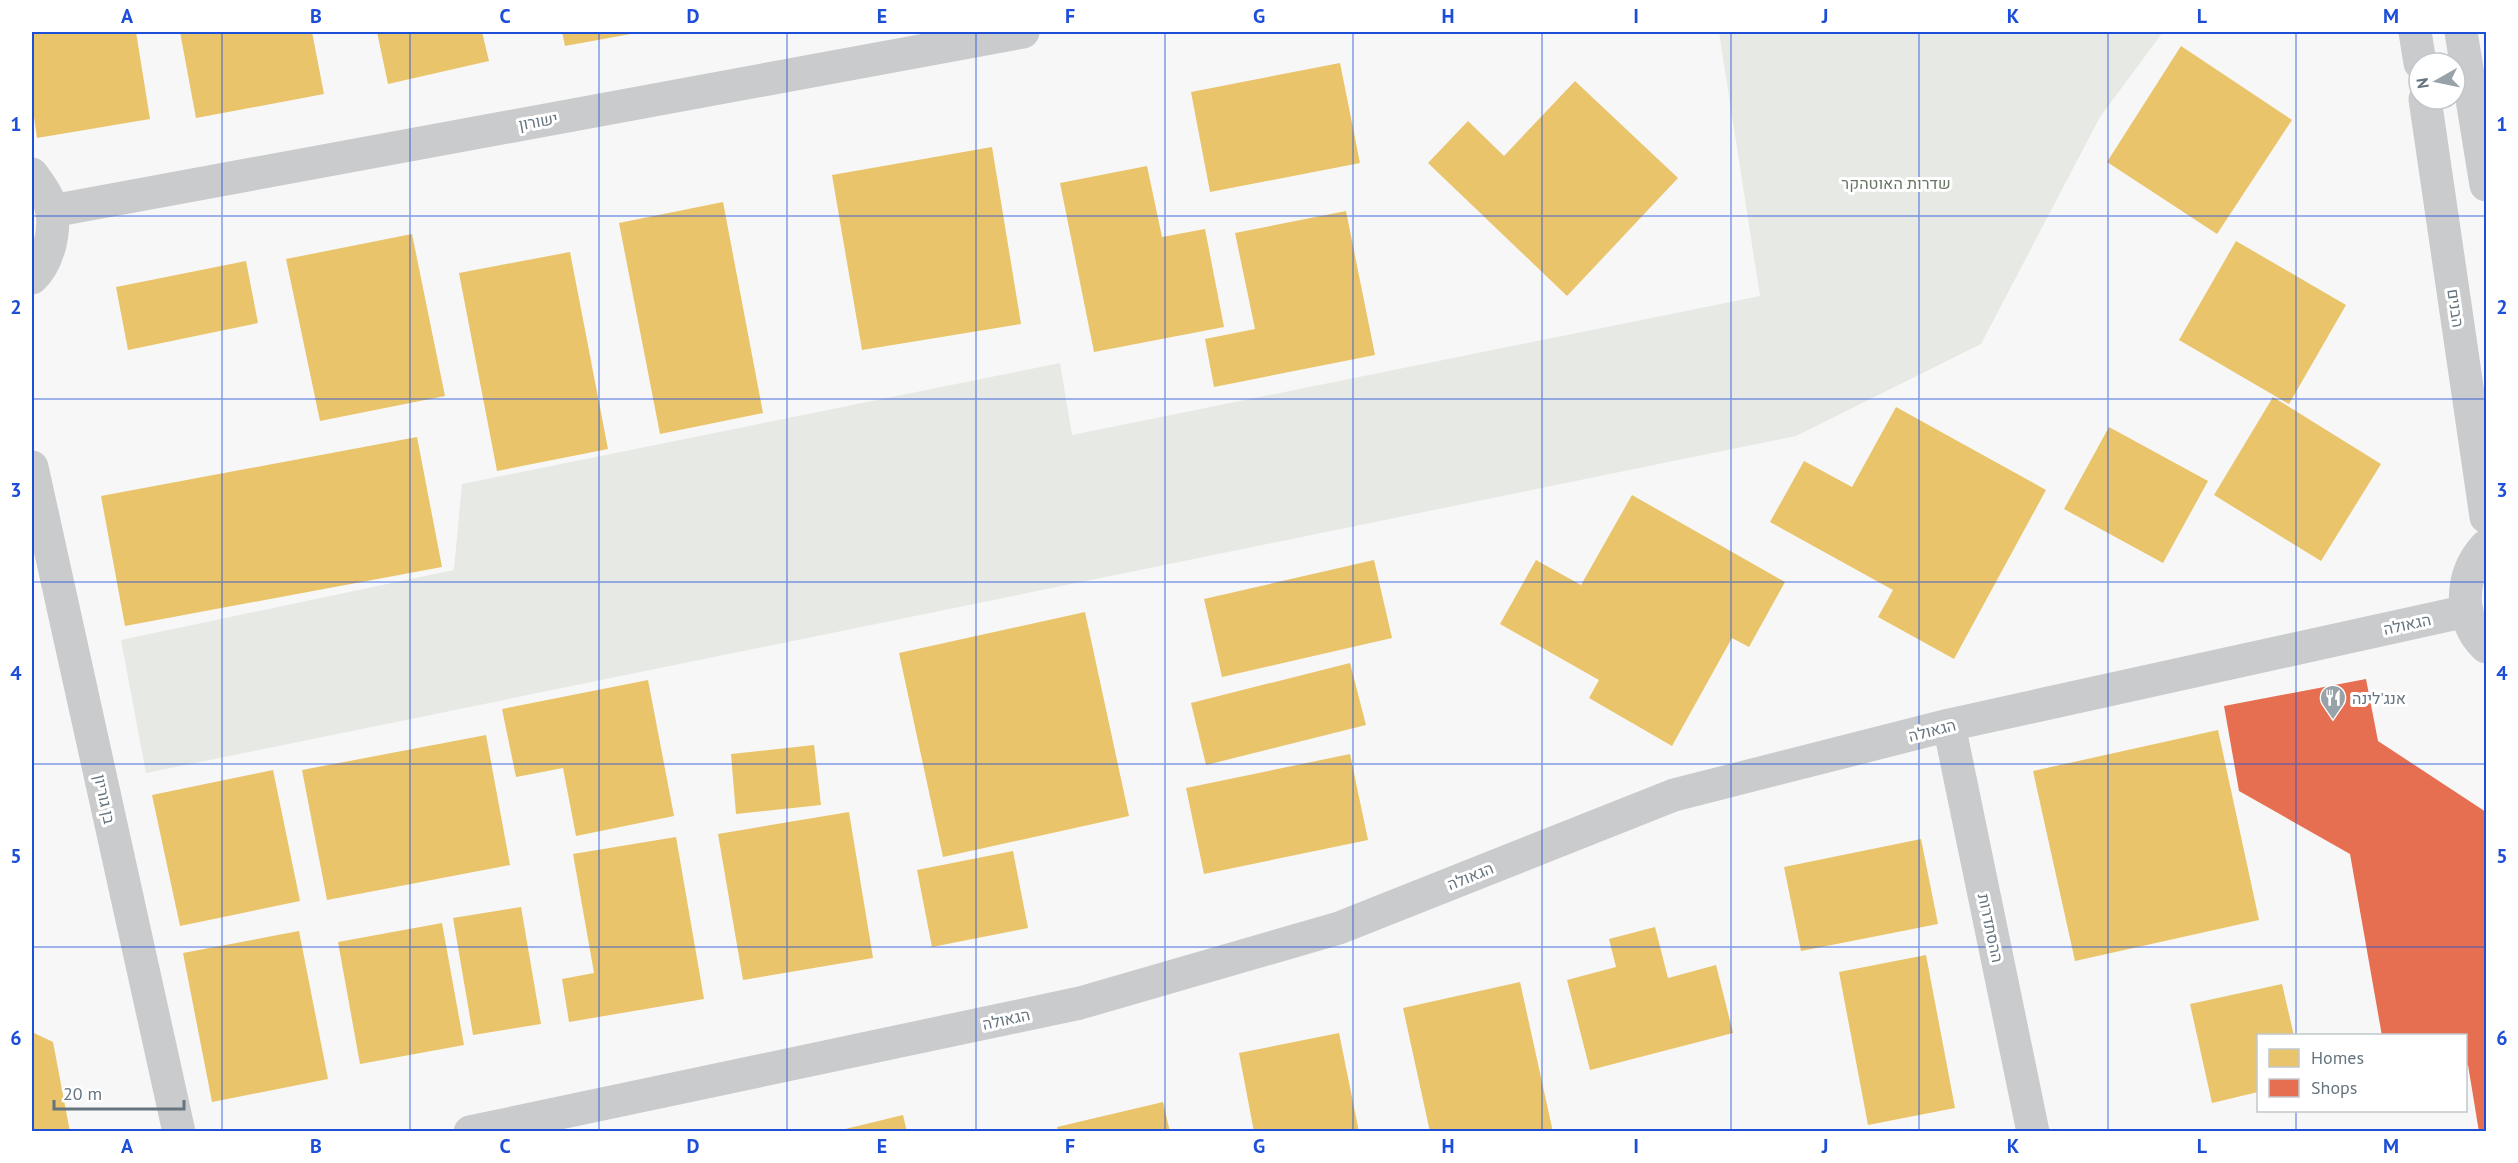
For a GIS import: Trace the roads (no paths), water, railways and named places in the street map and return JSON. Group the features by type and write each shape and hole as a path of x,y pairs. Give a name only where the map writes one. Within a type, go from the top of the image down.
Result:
{"street":[{"name":"ישורון","path":"52,211 1023,32"},
{"path":"2415,32 2418,51"},
{"path":"2461,32 2487,185"},
{"name":"הבנים","path":"2427,111 2487,518"},
{"path":"32,174 42,187 52,211 50,248 38,272 32,278"},
{"name":"בן גוריון","path":"32,466 178,1131"},
{"path":"2487,546 2477,556 2469,573 2465,592 2472,629 2487,647"},
{"name":"הגאולה","path":"470,1131 1080,1003 1339,928 1674,795 1949,725 2467,611"},
{"name":"ההסתדרות","path":"1949,725 2033,1131"}],"place":[{"name":"אנג'לינה","path":"2333,721"}],"park label":[{"name":"שדרות האוטהקר","path":"1896,183"}]}
